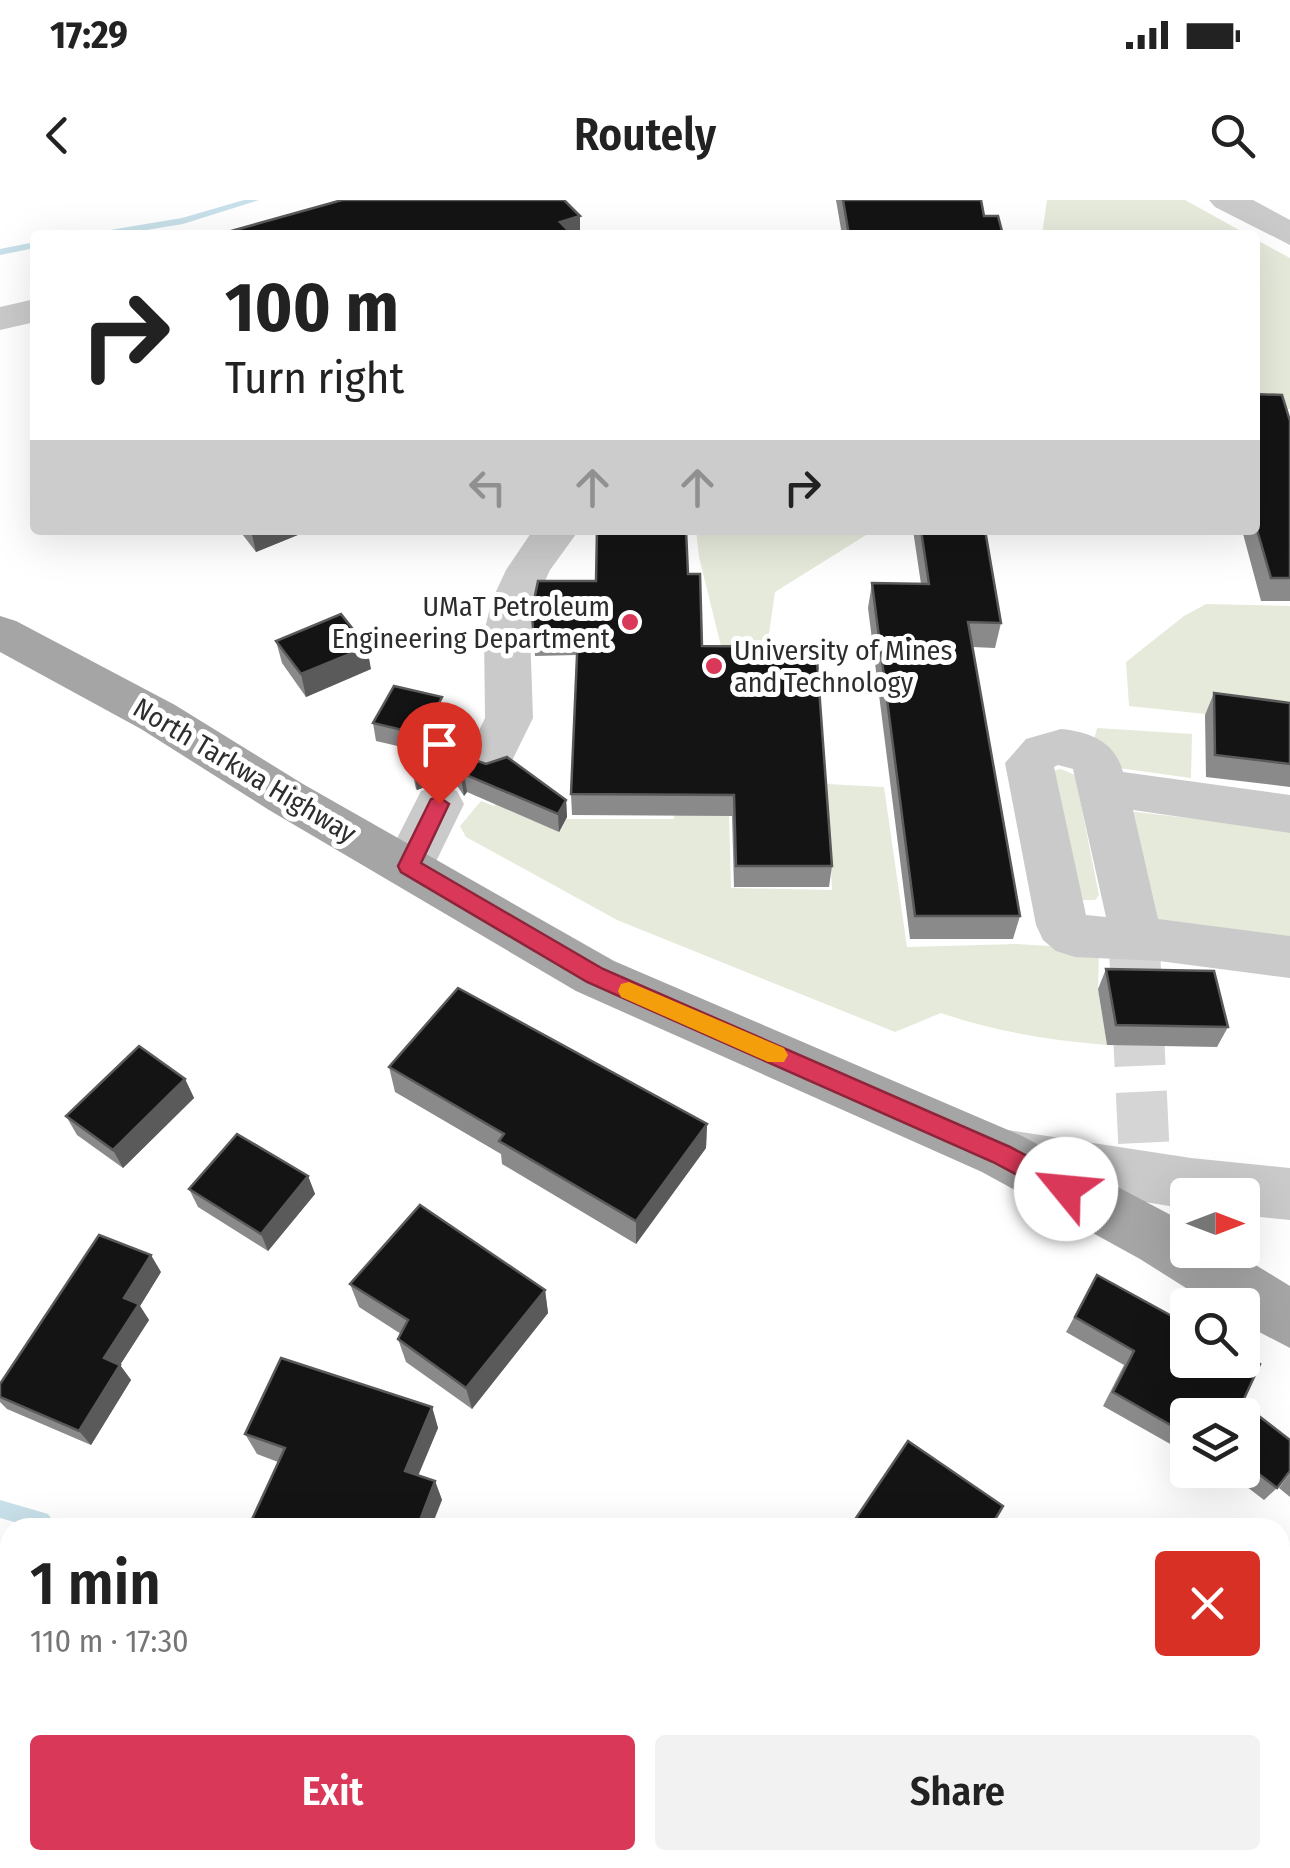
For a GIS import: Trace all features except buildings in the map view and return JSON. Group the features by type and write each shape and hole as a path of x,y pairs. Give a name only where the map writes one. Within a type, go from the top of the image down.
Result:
{"main road":[{"name":"North Tarkwa Highway","path":"0,632 158,717 595,976 1002,1154 1161,1240 1290,1319"}],"street":[{"path":"1227,200 1290,234"},
{"path":"0,319 30,311"},
{"path":"489,760 508,721 512,678 507,644 511,613 536,554 553,535"},
{"path":"1134,938 1131,906 1096,761 1076,749 1046,748 1035,752 1029,763 1062,925 1075,936 1134,938 1290,957"},
{"path":"1103,786 1290,814"},
{"path":"408,866 439,804"},
{"path":"1002,1154 1190,1184 1290,1194"}],"shaded area":[{"path":"1047,200 1185,200 1239,230 1043,230"},
{"path":"1260,242 1290,258 1290,409 1260,408"},
{"path":"697,535 866,535 775,592 766,654 722,650"},
{"path":"1206,604 1290,606 1290,723 1129,706 1126,662 1184,616"},
{"path":"674,699 726,701 731,888 832,890 827,784 884,787 907,947 1016,944 1099,949 1098,989 1107,1045 1023,1034 941,1013 895,1032 617,920 466,837 460,826 481,801 494,806 507,789 564,819 674,819"},
{"path":"1097,728 1192,734 1191,778 1111,767 1092,747"},
{"path":"1061,769 1075,775 1099,895 1095,900 1077,900 1053,771"},
{"path":"1102,808 1290,830 1290,937 1144,919"}],"waterway":[{"path":"128,230 183,221 254,200"},
{"path":"0,252 30,246"},
{"path":"0,1509 34,1518"}],"tunnel":[{"path":"1134,938 1145,1170"},
{"path":"1145,1170 1145,1177"}],"slow traffic":[{"path":"629,991 776,1055"}],"place":[{"name":"UMaT Petroleum Engineering Department","path":"630,622"},
{"name":"University of Mines and Technology","path":"714,666"}],"route":[{"path":"439,804 408,866 595,976 1002,1154 1066,1189"}]}
